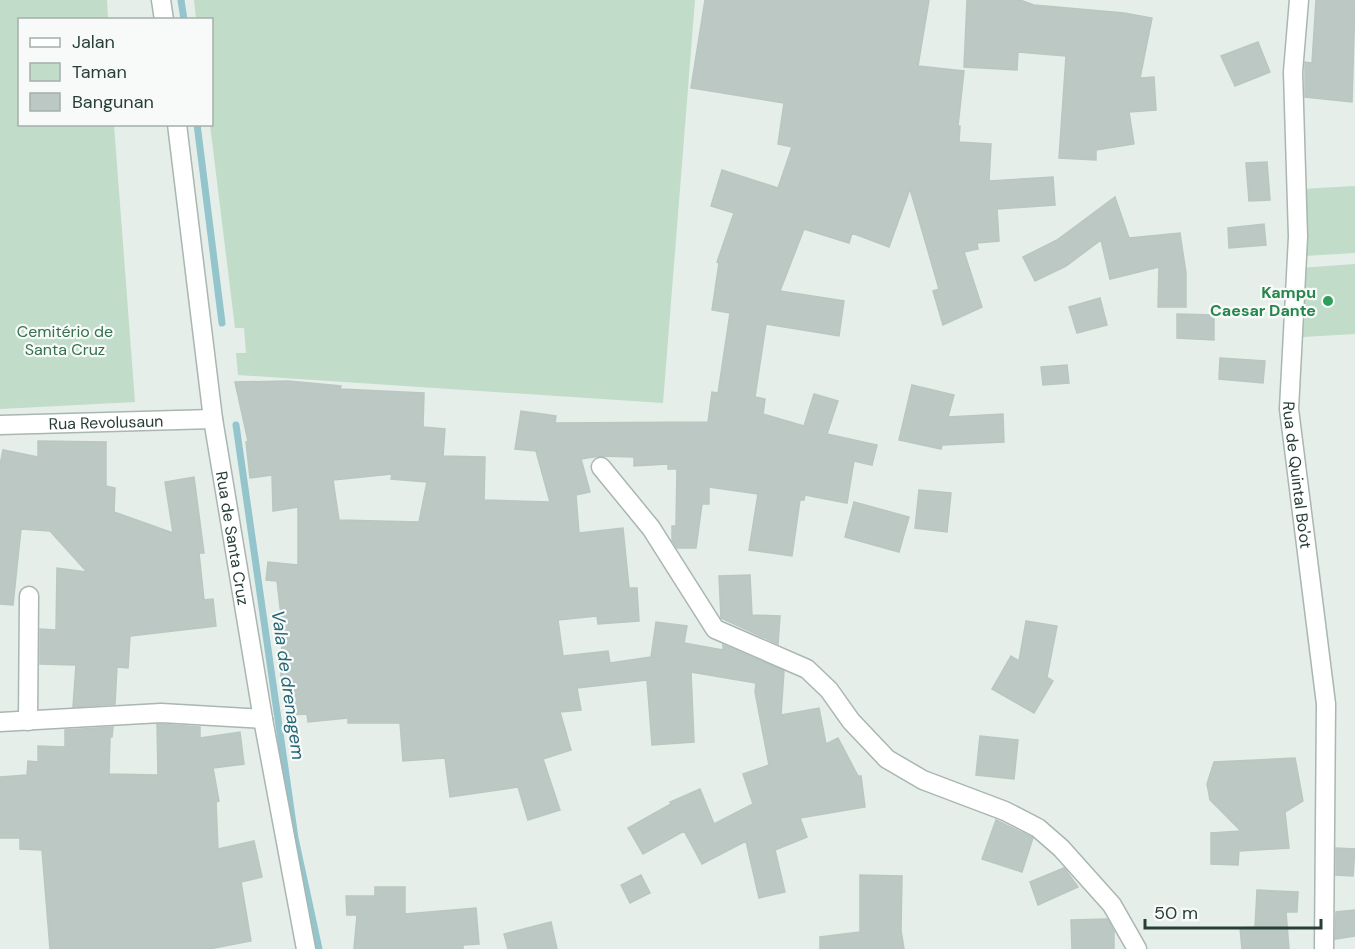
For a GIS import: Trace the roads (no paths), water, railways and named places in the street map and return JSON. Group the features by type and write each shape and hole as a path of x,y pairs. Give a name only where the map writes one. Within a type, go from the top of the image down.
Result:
{"street":[{"path":"161,0 164,18"},
{"name":"Rua de Quintal Bo'ot","path":"1299,0 1293,72 1298,237 1289,409 1326,704 1324,949"},
{"name":"Rua de Santa Cruz","path":"177,126 213,419 263,719 306,949"},
{"name":"Rua Revolusaun","path":"0,424 213,419"},
{"path":"601,467 651,528 715,629 807,669 829,690 851,721 887,759 922,780 1005,811 1038,828 1061,848 1112,905 1137,949"},
{"path":"28,721 29,596"},
{"path":"0,722 161,713 263,719"}],"waterway":[{"name":"Vala de drenagem","path":"181,0 184,18"},
{"name":"Vala de drenagem","path":"197,126 222,323"},
{"name":"Vala de drenagem","path":"236,425 295,838 319,949"}],"place":[{"name":"Kampu Caesar Dante","path":"1328,301"}],"park label":[{"name":"Cemitério de Santa Cruz","path":"65,340"}]}
